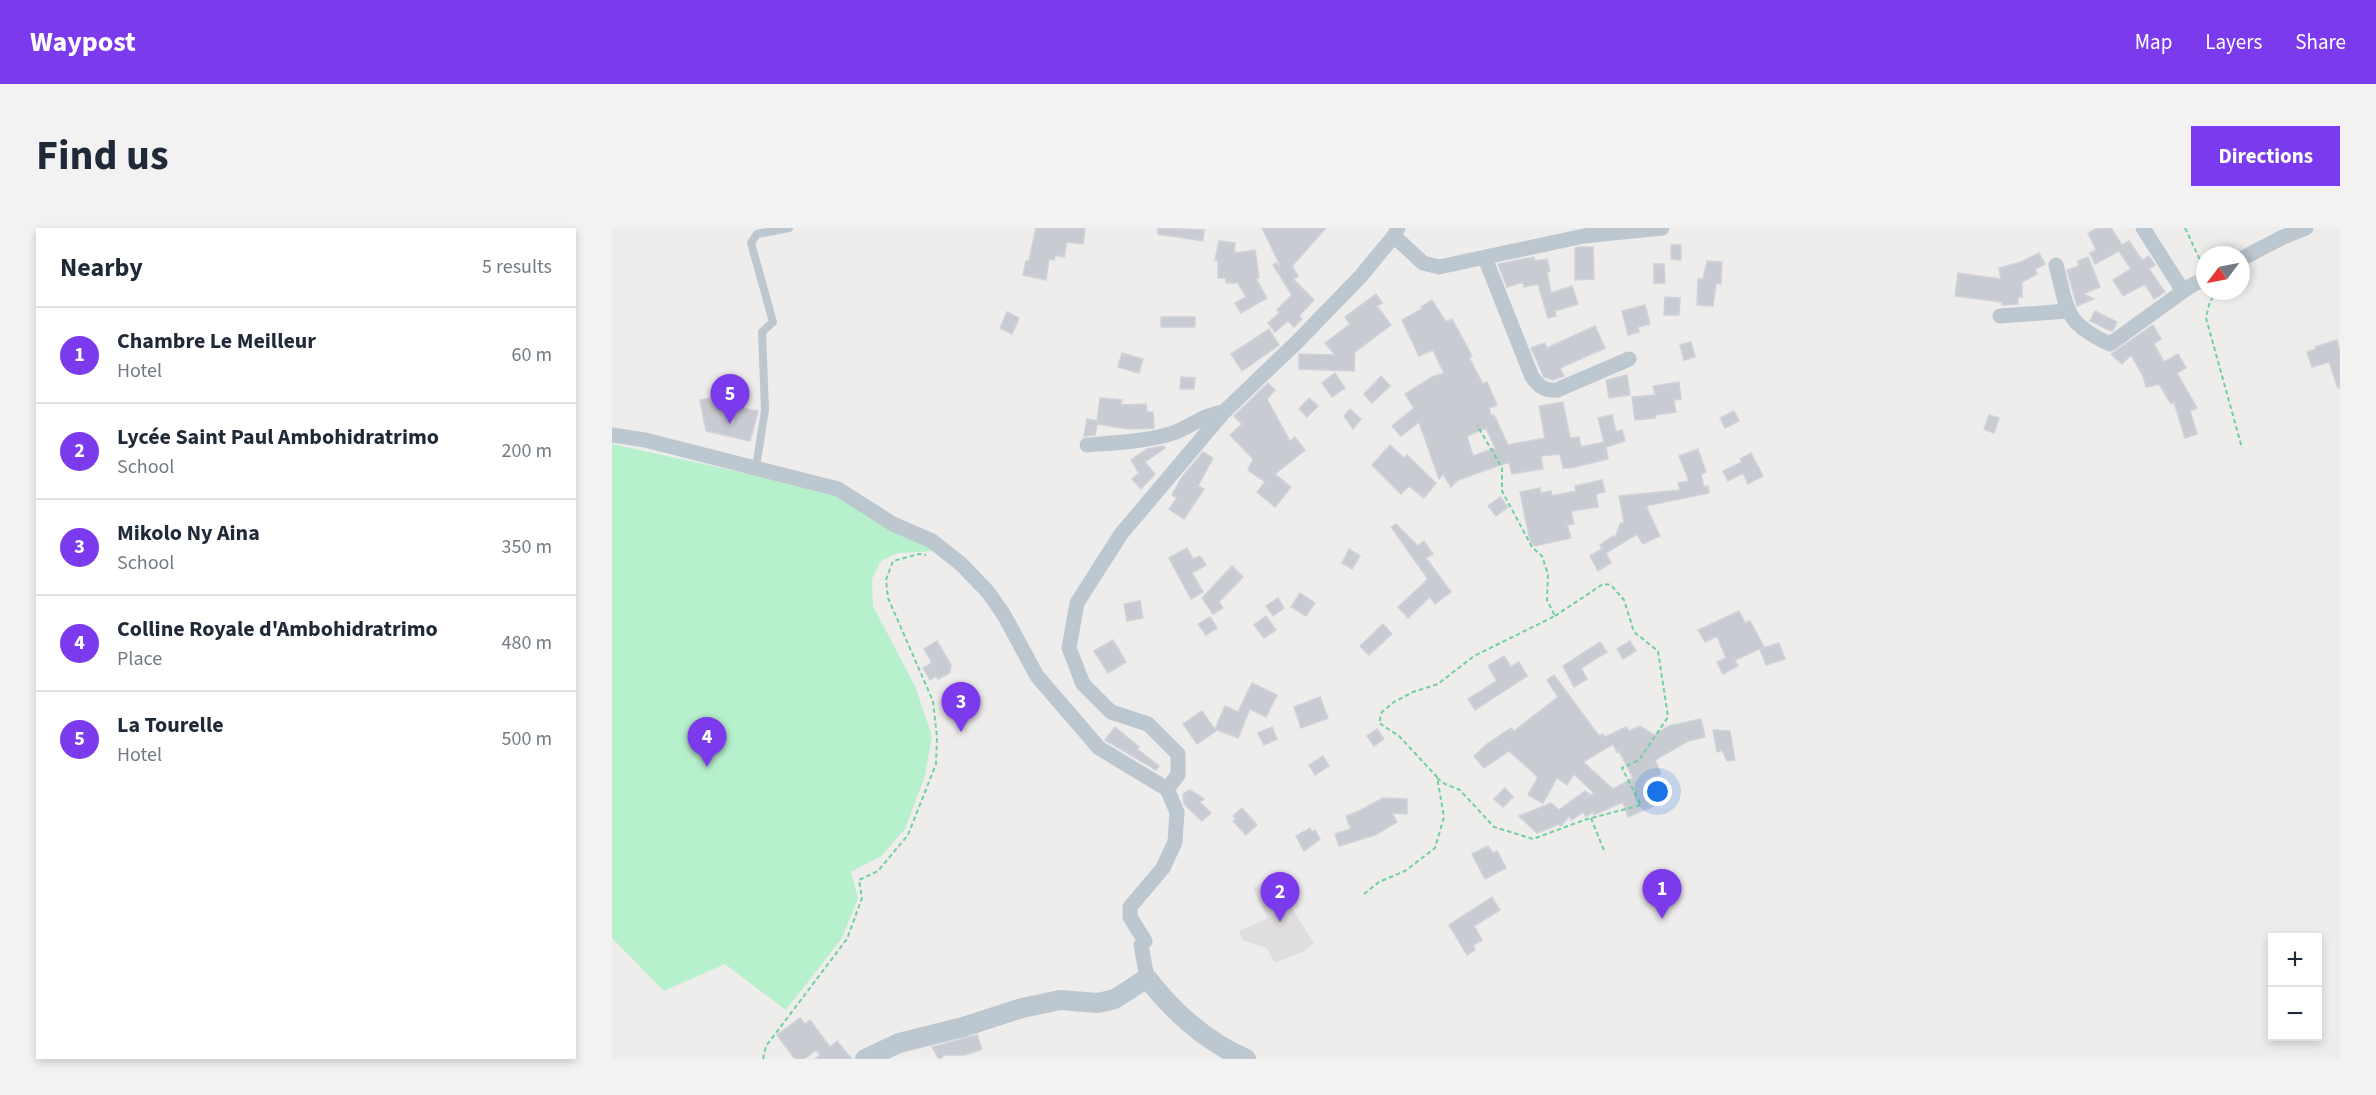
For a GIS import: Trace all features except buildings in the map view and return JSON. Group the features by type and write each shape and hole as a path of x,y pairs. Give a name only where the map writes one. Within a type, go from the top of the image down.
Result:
{"street":[{"path":"1167,789 1178,775 1178,754 1148,724 1111,712 1083,684 1069,648 1077,603 1121,534 1224,412 1360,277 1396,232 1423,263 1439,267 1584,236 1662,228"},
{"path":"2143,228 2184,291"},
{"path":"2250,255 2306,228"},
{"path":"1485,258 1505,313 1532,376 1539,386 1545,390 1557,390 1629,358"},
{"path":"2056,265 2071,317 2085,333 2110,344 2196,284"},
{"path":"2000,316 2068,311"},
{"path":"1087,445 1126,442 1175,432 1210,414 1224,412"},
{"path":"612,435 645,440 838,489 893,524 932,541 961,564 988,591 1004,615 1037,676 1099,748 1167,789 1177,812 1174,842 1163,868 1130,907 1130,917 1145,941 1141,945 1147,978 1162,998 1190,1024 1239,1058"},
{"path":"865,1059 899,1043 963,1027 1022,1008 1060,1000 1098,1003 1115,999 1147,978"}],"lane":[{"path":"756,467 765,410 762,332 773,322 751,243 757,234 789,228"}],"path":[{"path":"2185,228 2196,251"},
{"path":"2211,300 2206,318 2242,448"},
{"path":"1477,425 1502,468 1502,491 1532,546 1542,556 1548,574 1547,600 1555,616"},
{"path":"763,1059 766,1046 846,939 862,898 859,880 878,871 908,835 936,764 937,737 933,701 888,598 886,580 893,561 918,554 929,556"},
{"path":"1603,584 1611,585 1624,600 1634,633 1658,651 1662,666 1668,717 1639,760 1622,768 1641,805 1533,839 1494,827 1460,790 1445,784 1437,777 1400,736 1379,723 1382,712 1413,692 1438,684 1474,656 1555,616 1603,584"},
{"path":"1364,894 1379,882 1405,871 1435,848 1444,817 1437,777"},
{"path":"1591,819 1605,853"}],"shaded area":[{"path":"1273,879 1314,943 1302,952 1275,963 1267,948 1242,940 1239,931 1268,918 1253,888"}],"green space":[{"path":"612,444 832,492 931,545 935,551 898,553 881,561 872,579 873,606 915,686 932,736 925,776 905,829 881,856 851,872 858,898 842,938 786,1010 725,964 664,991 612,938"}],"place":[{"name":"La Tourelle","path":"730,424"},
{"name":"Mikolo Ny Aina","path":"961,732"},
{"name":"Colline Royale d'Ambohidratrimo","path":"707,767"},
{"name":"Chambre Le Meilleur","path":"1662,919"},
{"name":"Lycée Saint Paul Ambohidratrimo","path":"1280,922"}]}
